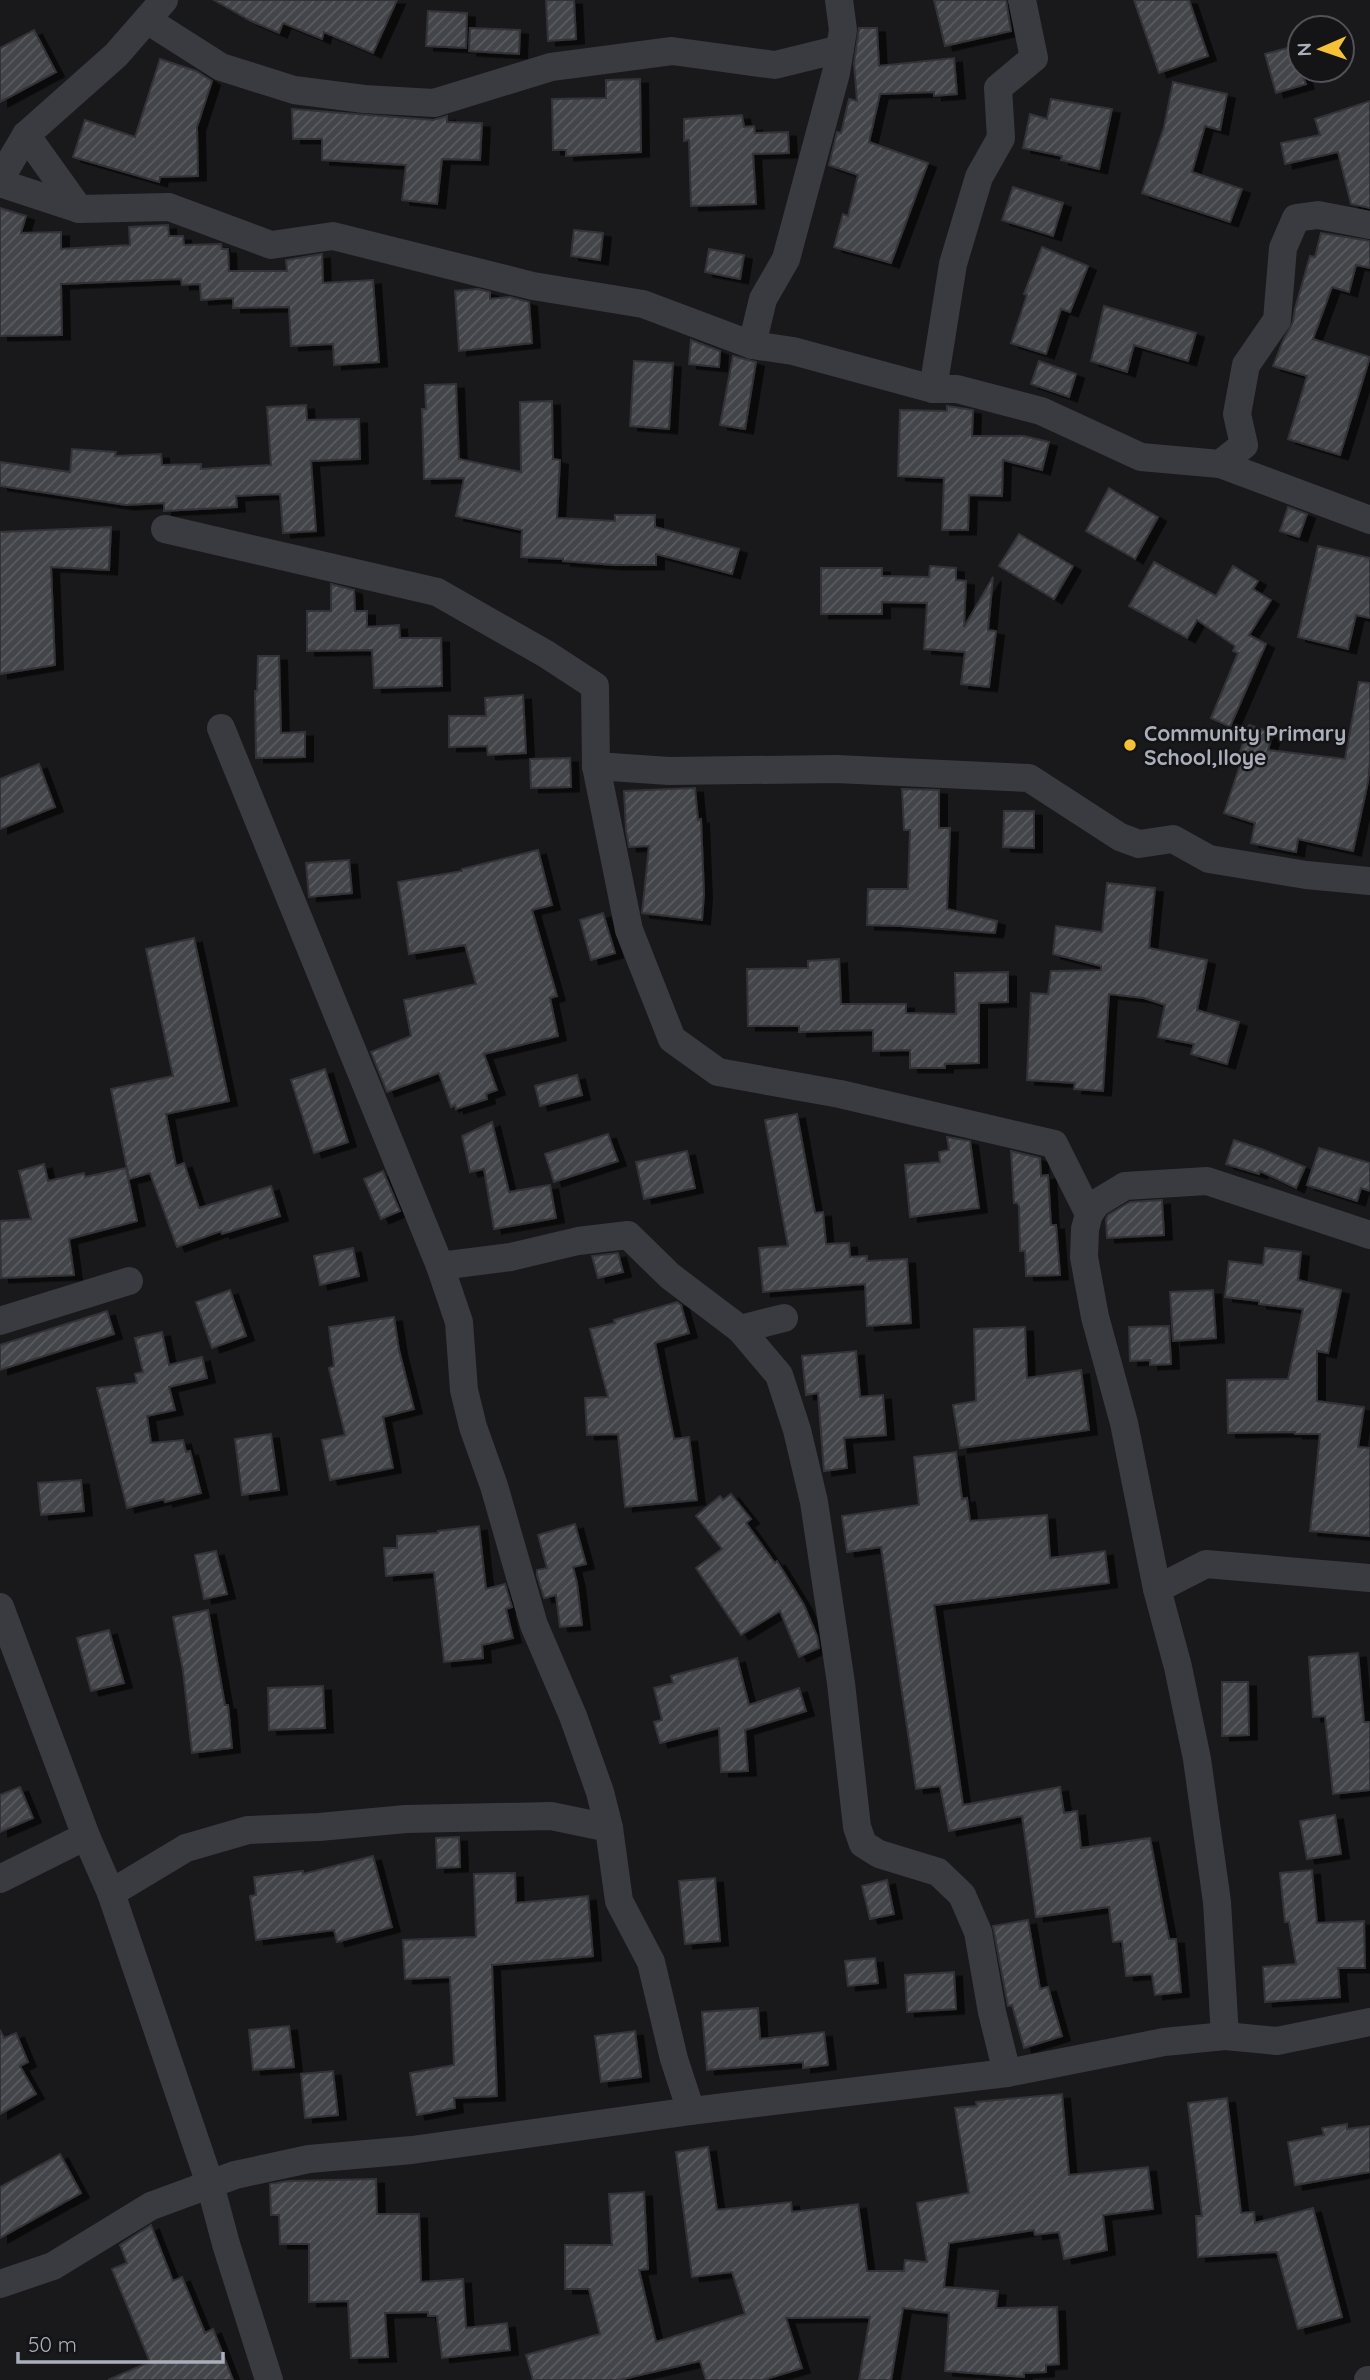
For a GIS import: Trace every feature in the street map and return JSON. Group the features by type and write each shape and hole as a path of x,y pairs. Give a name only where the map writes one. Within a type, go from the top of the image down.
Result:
{"street":[{"path":"752,345 763,299 786,259 836,73 843,30 839,0"},
{"path":"933,389 953,264 979,177 1001,138 998,88 1034,58 1022,0"},
{"path":"840,49 775,65 672,51 551,66 434,103 364,99 294,90 221,67 155,10 116,55 26,135 0,181 79,209 169,207 271,245 333,236 533,286 643,304 752,345 793,351 933,389 957,389 1041,411 1141,457 1220,464 1370,520"},
{"path":"26,135 79,209"},
{"path":"1220,464 1244,445 1237,414 1246,365 1277,320 1283,248 1296,218 1318,215 1370,225"},
{"path":"165,529 436,592 546,654 595,686 596,766 629,930 672,1039 718,1072 840,1094 1054,1144 1089,1214"},
{"path":"221,728 440,1266 459,1322 464,1390 473,1427 494,1486 534,1625 573,1716 600,1792 609,1828 619,1901 651,1962 674,2059 691,2111"},
{"path":"596,766 669,771 836,769 1029,778 1120,836 1139,845 1173,839 1209,859 1306,875 1370,881"},
{"path":"1225,2036 1217,1902 1197,1759 1178,1667 1157,1589 1124,1423 1095,1317 1086,1269 1085,1239 1089,1214 1097,1203 1125,1186 1207,1181 1370,1235"},
{"path":"440,1266 511,1257 578,1241 628,1235 670,1276 740,1329 779,1375 797,1430 814,1502 841,1683 857,1827 863,1844 879,1854 938,1872 962,1895 978,1932 992,2012 1007,2073"},
{"path":"0,1321 129,1281"},
{"path":"740,1329 784,1318"},
{"path":"1157,1589 1206,1564 1370,1578"},
{"path":"0,1607 86,1836 111,1893 210,2184 269,2380"},
{"path":"551,1816 600,1792"},
{"path":"111,1893 186,1848 248,1830 406,1819 551,1816 609,1828"},
{"path":"0,1878 86,1836"},
{"path":"0,2284 52,2266 150,2206 235,2175 309,2159 412,2150 691,2111 1007,2073 1164,2042 1225,2036 1277,2040 1370,2022"}],"building":[{"path":"214,0 397,0 373,53 324,32 322,39 283,23 279,33"},
{"path":"546,0 574,0 576,39 548,41"},
{"path":"934,0 1006,0 1011,31 945,46"},
{"path":"1134,0 1189,0 1208,56 1159,73"},
{"path":"428,11 467,13 466,48 426,46"},
{"path":"470,28 520,30 519,54 469,51"},
{"path":"859,28 877,28 879,66 954,58 957,94 880,94 869,142 928,163 891,263 834,247 843,214 848,216 858,175 829,165 837,132 841,133 849,99 857,101 854,63"},
{"path":"34,30 56,72 0,102 0,48"},
{"path":"1286,48 1286,84 1306,84 1276,93 1265,54"},
{"path":"160,59 196,71 212,81 197,127 198,176 160,177 159,182 73,157 85,120 135,137"},
{"path":"640,79 641,152 566,156 566,150 553,150 552,99 606,98 606,80"},
{"path":"1173,82 1227,94 1220,130 1205,126 1192,172 1242,189 1230,222 1142,193 1164,127"},
{"path":"1051,99 1112,109 1099,169 1061,160 1062,156 1023,148 1030,114 1047,119"},
{"path":"1370,101 1370,208 1351,204 1338,152 1285,164 1281,143 1320,135 1315,119"},
{"path":"292,109 433,120 447,116 447,122 482,123 480,160 442,159 437,204 402,200 406,165 322,160 322,139 293,139"},
{"path":"742,115 744,127 754,126 755,133 788,132 789,153 753,154 756,204 691,206 689,140 684,141 684,119"},
{"path":"1013,187 1063,203 1053,236 1002,220"},
{"path":"0,208 26,216 21,233 61,232 61,249 130,245 129,227 168,225 169,236 183,236 184,245 221,244 222,249 228,249 229,271 287,271 286,260 322,254 323,283 373,280 379,362 334,365 333,344 291,346 289,307 233,308 233,298 201,300 200,284 182,285 181,279 61,284 62,335 0,336"},
{"path":"574,230 603,233 600,260 571,256"},
{"path":"1321,233 1370,241 1370,268 1356,265 1349,292 1332,287 1313,339 1370,357 1340,455 1288,439 1307,376 1273,366 1293,322 1310,256 1315,257"},
{"path":"1042,247 1088,266 1070,312 1061,309 1046,354 1011,343 1027,295 1024,294"},
{"path":"709,249 744,255 740,279 705,272"},
{"path":"478,289 490,292 490,299 510,297 529,302 532,343 459,351 455,291"},
{"path":"1104,306 1196,333 1188,361 1134,345 1127,372 1091,361"},
{"path":"691,340 720,351 719,367 689,364"},
{"path":"733,356 756,362 745,429 720,425"},
{"path":"634,361 673,363 669,429 630,426"},
{"path":"1039,361 1076,374 1069,397 1031,384"},
{"path":"456,384 459,459 521,472 520,402 552,401 553,459 560,460 557,518 615,521 615,515 655,515 655,527 739,549 732,574 656,554 656,565 615,565 521,557 522,530 456,516 464,478 424,479 422,409 426,409 425,385"},
{"path":"306,405 307,420 359,419 360,459 311,461 316,531 283,533 280,494 236,496 237,507 164,511 164,503 126,505 0,486 0,462 70,472 72,449 116,452 115,456 161,454 162,465 201,464 201,469 271,465 267,407"},
{"path":"947,406 973,410 972,436 1024,436 1049,442 1042,470 1003,460 1002,496 969,495 968,530 942,530 944,478 898,476 900,410 947,411"},
{"path":"1109,488 1158,517 1135,559 1086,531"},
{"path":"1288,507 1307,514 1299,537 1280,531"},
{"path":"111,527 109,570 51,567 55,665 0,674 0,532"},
{"path":"1019,534 1073,566 1054,599 999,566"},
{"path":"1318,546 1370,558 1370,618 1356,615 1348,649 1298,637"},
{"path":"1154,562 1216,596 1233,566 1258,581 1253,589 1271,600 1249,635 1266,644 1230,727 1211,718 1238,653 1233,651 1235,646 1197,620 1187,638 1129,606"},
{"path":"930,566 956,568 956,580 966,581 964,627 993,577 988,630 996,631 989,687 961,684 965,652 924,649 927,603 882,602 882,614 821,614 821,568 882,568 882,576 929,577"},
{"path":"331,584 354,590 355,611 367,611 367,627 399,625 400,638 441,638 442,686 374,688 372,650 307,651 307,611 331,611"},
{"path":"258,656 279,656 281,733 305,732 305,757 256,758 255,691"},
{"path":"1359,682 1370,683 1370,760 1353,851 1298,839 1296,852 1251,843 1255,823 1224,813 1241,762 1237,761 1249,725 1273,733 1268,750 1345,759"},
{"path":"523,695 526,753 488,755 487,746 449,747 449,716 486,716 485,698"},
{"path":"570,758 571,787 531,788 530,759"},
{"path":"39,764 55,807 0,829 0,779"},
{"path":"695,788 698,820 701,819 704,894 702,920 642,913 649,846 629,847 624,791"},
{"path":"902,789 939,790 939,828 950,828 947,909 997,921 995,933 867,925 868,889 908,889 910,830 904,830"},
{"path":"1004,811 1034,811 1034,848 1003,847"},
{"path":"538,850 552,905 532,910 557,996 550,998 558,1036 484,1054 497,1090 486,1094 487,1099 456,1109 455,1105 451,1107 439,1073 387,1092 371,1052 411,1036 404,1000 476,984 465,945 409,954 398,882 462,871"},
{"path":"349,860 352,893 309,897 306,863"},
{"path":"1107,883 1155,888 1149,948 1207,960 1197,1010 1239,1022 1227,1064 1191,1054 1194,1044 1158,1037 1165,1005 1144,998 1109,994 1103,1091 1074,1089 1075,1083 1027,1080 1031,993 1048,994 1051,971 1101,970 1101,966 1053,954 1056,926 1102,932"},
{"path":"603,913 615,953 591,960 580,920"},
{"path":"194,938 229,1101 166,1114 176,1166 184,1163 199,1208 271,1186 280,1216 222,1234 221,1231 177,1247 150,1173 129,1179 111,1089 173,1076 146,949"},
{"path":"839,959 841,1004 906,1004 906,1013 956,1014 955,973 1008,972 1008,1002 979,1003 979,1063 945,1064 945,1068 910,1068 910,1050 873,1051 873,1030 799,1032 799,1026 748,1026 747,969 808,968 808,961"},
{"path":"325,1069 348,1142 314,1153 291,1080"},
{"path":"577,1075 582,1095 540,1106 535,1086"},
{"path":"797,1114 815,1213 823,1212 826,1244 849,1243 850,1257 867,1256 867,1261 907,1259 911,1323 867,1326 865,1284 763,1292 759,1248 788,1246 765,1120"},
{"path":"492,1122 509,1192 550,1185 556,1218 494,1229 484,1169 470,1172 462,1136"},
{"path":"608,1134 618,1161 554,1182 545,1154"},
{"path":"947,1137 970,1141 979,1208 910,1217 905,1165 940,1162 939,1152 949,1150"},
{"path":"1234,1140 1305,1167 1296,1188 1260,1171 1259,1174 1226,1164"},
{"path":"1319,1148 1370,1163 1370,1191 1361,1188 1357,1201 1307,1185"},
{"path":"687,1151 695,1188 644,1199 636,1162"},
{"path":"1011,1151 1040,1158 1041,1176 1048,1175 1051,1225 1056,1225 1060,1275 1026,1276 1025,1251 1020,1251 1019,1206 1014,1203"},
{"path":"44,1164 48,1181 84,1173 85,1177 126,1168 137,1221 69,1239 74,1275 1,1278 0,1221 31,1219 19,1171"},
{"path":"383,1171 400,1211 381,1219 364,1179"},
{"path":"1162,1200 1164,1235 1107,1238 1108,1215 1130,1202"},
{"path":"353,1248 359,1276 320,1285 314,1256"},
{"path":"1265,1248 1301,1252 1298,1280 1341,1290 1328,1353 1317,1351 1317,1401 1364,1407 1358,1447 1370,1448 1370,1536 1310,1531 1320,1434 1228,1433 1227,1380 1288,1379 1303,1309 1225,1297 1229,1261 1263,1265"},
{"path":"618,1253 623,1272 598,1278 592,1256"},
{"path":"230,1290 246,1336 212,1348 196,1302"},
{"path":"1213,1290 1216,1338 1173,1341 1170,1292"},
{"path":"677,1302 681,1305 689,1333 655,1343 674,1439 689,1437 697,1500 625,1507 618,1434 587,1435 585,1398 608,1397 590,1329"},
{"path":"107,1311 114,1334 0,1370 0,1345"},
{"path":"394,1317 399,1350 414,1409 383,1417 393,1468 330,1480 322,1440 345,1435 329,1368 334,1366 329,1327"},
{"path":"1169,1326 1171,1364 1150,1365 1150,1360 1130,1361 1129,1327"},
{"path":"1025,1327 1027,1378 1081,1370 1089,1430 960,1448 953,1405 976,1401 974,1329"},
{"path":"162,1332 169,1365 202,1357 207,1378 169,1387 175,1410 147,1416 151,1443 183,1440 186,1452 190,1451 201,1493 127,1508 97,1388 137,1383 135,1374 143,1372 135,1338"},
{"path":"856,1351 860,1397 883,1395 886,1435 844,1438 847,1468 824,1471 818,1393 806,1395 802,1356"},
{"path":"271,1434 279,1490 242,1495 235,1439"},
{"path":"956,1452 962,1499 967,1498 970,1521 1047,1515 1050,1558 1105,1551 1109,1583 934,1605 963,1805 1060,1787 1064,1813 1077,1811 1081,1848 1150,1838 1169,1939 1176,1939 1181,1992 1155,1995 1152,1974 1126,1976 1122,1941 1113,1942 1109,1907 1036,1917 1022,1816 949,1831 940,1786 916,1789 881,1547 847,1552 842,1516 919,1505 914,1457"},
{"path":"81,1480 84,1511 41,1515 38,1483"},
{"path":"731,1494 751,1519 746,1523 775,1563 777,1561 804,1605 819,1648 799,1657 780,1611 741,1635 696,1568 722,1549 696,1516 720,1496 723,1500"},
{"path":"575,1524 586,1564 573,1567 582,1625 560,1627 556,1595 544,1598 537,1575 537,1570 547,1568 538,1535"},
{"path":"479,1526 486,1589 505,1584 512,1607 506,1609 513,1638 482,1645 483,1658 444,1662 434,1572 386,1576 384,1548 397,1548 397,1536"},
{"path":"216,1551 227,1594 204,1599 195,1555"},
{"path":"208,1610 225,1705 228,1705 232,1748 192,1753 183,1671 173,1617"},
{"path":"109,1630 124,1683 91,1691 77,1638"},
{"path":"1358,1653 1364,1722 1370,1722 1370,1790 1333,1794 1325,1716 1313,1717 1309,1657"},
{"path":"737,1658 749,1705 799,1688 806,1711 745,1730 748,1771 721,1772 719,1728 660,1743 654,1722 662,1720 654,1688 673,1683 671,1676"},
{"path":"1222,1682 1248,1682 1249,1735 1222,1736"},
{"path":"323,1686 325,1728 269,1730 268,1688"},
{"path":"20,1787 33,1818 0,1832 0,1795"},
{"path":"1335,1815 1341,1854 1307,1859 1300,1821"},
{"path":"459,1837 460,1867 437,1868 436,1838"},
{"path":"373,1856 392,1927 337,1942 334,1930 256,1940 250,1896 256,1895 254,1877 303,1871 303,1874"},
{"path":"1312,1870 1317,1923 1364,1921 1365,1968 1338,1968 1340,1997 1265,2002 1263,1967 1296,1964 1289,1922 1285,1922 1280,1873"},
{"path":"515,1873 516,1903 588,1896 593,1956 492,1965 497,2096 454,2098 455,2108 417,2115 410,2073 454,2065 450,1977 405,1979 403,1940 476,1937 474,1874"},
{"path":"715,1878 720,1941 685,1944 679,1881"},
{"path":"887,1880 894,1914 870,1919 862,1886"},
{"path":"1028,1920 1040,1989 1048,1987 1062,2036 1024,2048 1012,2005 1008,2006 993,1926"},
{"path":"875,1958 878,1983 848,1986 845,1961"},
{"path":"954,1972 956,2009 907,2012 905,1975"},
{"path":"758,2008 760,2039 824,2032 828,2065 803,2068 803,2062 707,2070 702,2012"},
{"path":"289,2026 294,2067 253,2070 249,2030"},
{"path":"0,2030 4,2038 16,2033 28,2062 20,2066 36,2094 0,2114"},
{"path":"635,2031 641,2077 601,2082 595,2036"},
{"path":"333,2071 338,2115 305,2118 301,2074"},
{"path":"1062,2094 1069,2175 1148,2167 1153,2209 1103,2215 1107,2250 1064,2259 1059,2232 1035,2235 1034,2230 949,2243 944,2287 998,2291 996,2308 1057,2307 1059,2364 1046,2365 1046,2372 1024,2373 1024,2377 945,2371 949,2313 903,2308 891,2380 859,2380 870,2317 786,2318 802,2368 763,2380 706,2380 700,2361 619,2380 533,2380 526,2355 600,2334 589,2289 565,2289 565,2245 612,2245 609,2194 644,2192 648,2269 639,2270 656,2342 745,2314 732,2272 692,2277 676,2152 708,2147 717,2210 791,2202 792,2212 858,2204 867,2271 904,2271 905,2260 927,2262 917,2203 969,2193 955,2108 977,2106 976,2102"},
{"path":"1227,2098 1241,2213 1254,2212 1255,2223 1313,2208 1342,2317 1298,2329 1277,2252 1198,2257 1196,2216 1202,2216 1188,2103"},
{"path":"1347,2124 1347,2129 1370,2126 1370,2172 1295,2185 1288,2142 1324,2135 1322,2128"},
{"path":"60,2154 81,2193 0,2238 0,2187"},
{"path":"376,2179 377,2214 419,2214 421,2282 463,2279 466,2328 507,2323 510,2350 442,2358 437,2316 428,2316 428,2312 385,2313 388,2357 351,2358 348,2301 309,2302 309,2244 280,2244 279,2215 271,2215 270,2184 288,2181"},
{"path":"151,2225 173,2281 182,2277 205,2333 213,2329 233,2380 108,2380 150,2362 112,2269 127,2263 120,2245"}],"place":[{"name":"Community Primary School,Iloye","path":"1130,745"}]}
